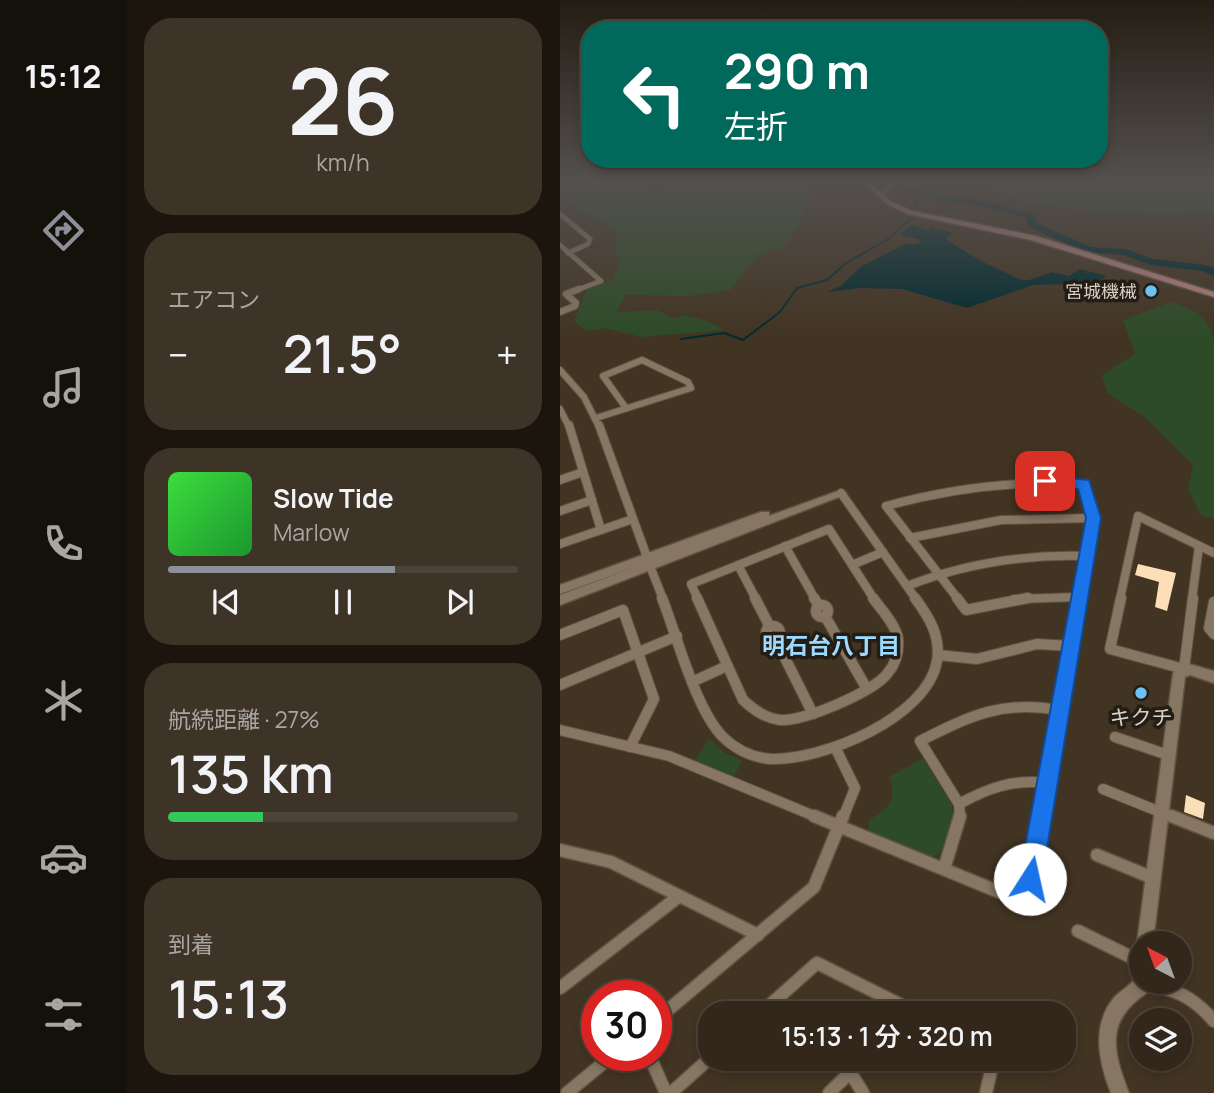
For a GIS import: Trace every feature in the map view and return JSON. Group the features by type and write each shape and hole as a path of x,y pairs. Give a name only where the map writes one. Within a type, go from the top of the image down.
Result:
{"main road":[{"path":"1013,234 1214,295"}],"street":[{"path":"568,253 588,244 590,239 584,234"},
{"path":"560,245 601,281 566,294"},
{"path":"560,288 576,303 575,306 560,312"},
{"path":"596,418 691,388 688,382 642,360 603,376 626,408"},
{"path":"560,590 648,561 841,493 931,620 937,637 938,655 932,678 918,698 901,713 835,747 794,759 772,760 749,755 733,746 709,721 648,561 596,418 584,397 562,374"},
{"path":"560,409 601,530"},
{"path":"560,480 583,472"},
{"path":"560,730 669,756 1026,903 1080,597 1093,518 1084,484 1045,481 977,486 922,495 886,506 966,610 1015,598 1059,595 1080,597"},
{"path":"560,511 592,500"},
{"path":"1214,553 1138,516 1110,649 1214,677"},
{"path":"910,538 1000,518 1093,518"},
{"path":"560,544 633,519"},
{"path":"829,529 897,635 899,649 889,673 867,689 797,720 765,717 753,710 743,700 691,584 738,565 829,529"},
{"path":"1146,931 1179,674 1184,670 1199,546"},
{"path":"785,547 819,606 815,613 825,616 867,689"},
{"path":"852,565 883,552"},
{"path":"907,586 965,564 1055,554 1087,556"},
{"path":"560,600 648,561"},
{"path":"738,565 770,627 780,630 775,638 813,714"},
{"path":"1214,602 1209,628 1214,634"},
{"path":"560,635 623,610 654,699 630,747"},
{"path":"560,685 677,636"},
{"path":"938,655 981,658 1054,641 1071,646"},
{"path":"694,681 727,666"},
{"path":"944,869 961,814 959,804 920,741 993,707 1032,704 1059,710"},
{"path":"1115,737 1168,755"},
{"path":"672,1007 814,887 855,788 835,747"},
{"path":"959,804 1004,782 1025,779 1047,783"},
{"path":"1103,789 1214,833"},
{"path":"560,850 611,862 758,935"},
{"path":"1097,855 1153,877"},
{"path":"560,988 678,897"},
{"path":"1078,931 1129,956"},
{"path":"774,1001 817,963 892,1001"},
{"path":"1120,1093 1112,1076 1107,1051 1108,1028 1115,1008 1129,992"},
{"path":"1184,994 1214,1021"},
{"path":"657,1071 668,1093 698,1068"},
{"path":"567,1093 594,1071"},
{"path":"986,1093 991,1071"},
{"path":"829,1093 850,1072 863,1093"}],"green space":[{"path":"617,234 793,234 783,248 758,255 730,290 687,296 626,295 616,312 658,310 672,318 699,318 725,330 641,337 605,328 586,331 574,321 587,289 612,280 620,261 614,249"},
{"path":"1172,302 1194,311 1204,319 1214,340 1214,519 1200,514 1188,489 1193,465 1145,417 1107,393 1102,375 1135,354 1123,320"},
{"path":"709,739 725,753 742,761 733,777 695,760"},
{"path":"923,758 952,805 953,817 941,852 931,858 868,832 869,820 882,811 892,798 889,777"}],"water":[{"path":"951,234 947,240 979,260 1021,280 1052,272 1069,276 1080,269 1106,276 1097,283 1033,285 967,308 902,289 860,288 827,292 841,286 860,267 905,244 917,244 921,241 900,235"}],"building":[{"path":"1138,564 1176,573 1167,611 1155,607 1159,582 1135,575"},
{"path":"1186,795 1205,803 1203,819 1184,812"}],"waterway":[{"path":"681,339 724,333 743,340 780,312 797,288 827,280 846,263 894,234"},
{"path":"1053,234 1089,250 1126,252 1151,262 1205,268 1214,273"}],"place":[{"name":"宮城機械","path":"1151,291"},
{"name":"キクチ","path":"1141,693"}],"district":[{"name":"明石台八丁目","path":"831,645"}],"route":[{"path":"1030,879 1093,518 1084,484 1045,481"}]}
